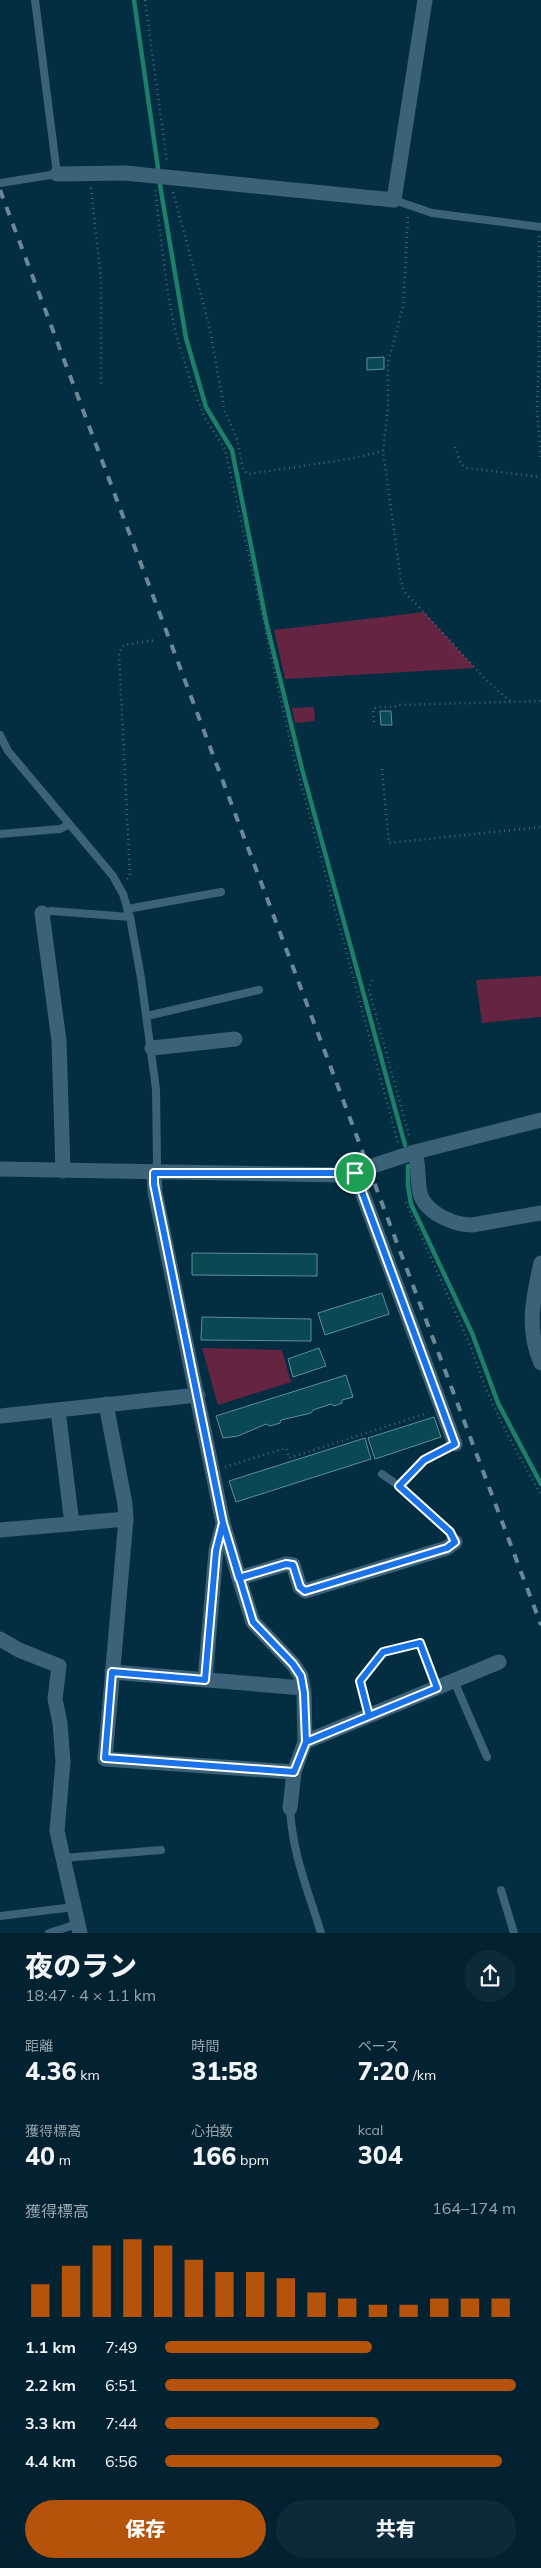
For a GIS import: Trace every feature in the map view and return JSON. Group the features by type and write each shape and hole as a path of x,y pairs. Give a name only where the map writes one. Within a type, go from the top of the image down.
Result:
{"street":[{"path":"57,174 90,172 153,176 394,200 425,0"},
{"path":"42,913 59,1041 63,1171"},
{"path":"152,1048 235,1039"},
{"path":"0,1169 154,1173 355,1173 408,1155 541,1120"},
{"path":"408,1155 418,1166 420,1198 430,1211 453,1222 462,1225 472,1225 541,1213"},
{"path":"154,1173 155,1192 223,1523 239,1578 253,1622 293,1664 301,1676 306,1742 294,1772 290,1808"},
{"path":"355,1173 455,1444"},
{"path":"541,1263 531,1319 532,1338 541,1363"},
{"path":"0,1416 198,1395"},
{"path":"106,1404 125,1504 126,1519 105,1758 294,1772"},
{"path":"58,1410 72,1524"},
{"path":"0,1530 126,1519"},
{"path":"205,1680 216,1551 223,1523"},
{"path":"239,1578 286,1564 293,1565 300,1587 305,1591 447,1548 455,1542"},
{"path":"0,1639 19,1650 59,1666 55,1699 60,1723 63,1762 57,1832 78,1929"},
{"path":"306,1742 499,1662"},
{"path":"112,1672 303,1688"}],"lane":[{"path":"0,183 57,174 34,0"},
{"path":"394,200 432,213 540,227"},
{"path":"0,735 8,751 68,825 102,863 119,887 130,917 152,1048 156,1089 158,1162 154,1173"},
{"path":"0,834 60,829 68,825"},
{"path":"127,909 220,892"},
{"path":"42,913 52,911 130,917"},
{"path":"147,1016 260,990"},
{"path":"399,1486 424,1460 455,1444"},
{"path":"382,1474 399,1486 450,1532 455,1542"},
{"path":"369,1716 360,1681 383,1652 420,1643 437,1688"},
{"path":"454,1681 487,1756"},
{"path":"290,1808 291,1835 321,1933"},
{"path":"63,1858 161,1850"},
{"path":"501,1890 514,1933"},
{"path":"0,1916 74,1907"},
{"path":"49,1933 78,1929"}],"path":[{"path":"145,0 169,178 209,325 225,412 237,439 243,469 248,474 349,459 383,451"},
{"path":"90,172 102,280 102,386"},
{"path":"153,176 167,288 176,331 191,382 205,418 220,439 227,454 292,749 408,1155"},
{"path":"408,206 403,307 388,362 388,407 383,451 404,591 487,681 510,701"},
{"path":"540,227 539,358 536,411 541,460"},
{"path":"455,448 461,464 466,468 541,477"},
{"path":"119,887 130,874 119,654 124,645 156,640"},
{"path":"374,722 373,709 376,707 541,701"},
{"path":"382,769 389,843 541,827"},
{"path":"372,980 369,990 408,1155"},
{"path":"404,1194 408,1209 466,1337 485,1387 507,1434 541,1495"},
{"path":"224,1467 286,1448 289,1458 429,1413"}],"shaded area":[{"path":"424,612 475,668 285,679 274,630"},
{"path":"314,707 315,721 295,723 292,708"},
{"path":"541,976 541,1017 482,1023 476,980"},
{"path":"202,1348 282,1350 291,1382 218,1405"}],"building":[{"path":"384,357 384,369 367,370 367,358"},
{"path":"380,711 391,711 392,725 381,725"},
{"path":"192,1253 317,1254 317,1276 192,1275"},
{"path":"382,1293 389,1314 325,1335 318,1313"},
{"path":"202,1317 311,1319 311,1341 201,1340"},
{"path":"319,1348 326,1366 293,1377 288,1359"},
{"path":"346,1375 353,1397 342,1400 342,1403 334,1406 331,1404 313,1410 311,1413 281,1420 280,1423 270,1426 266,1424 238,1436 223,1438 216,1416"},
{"path":"434,1417 441,1437 375,1459 368,1438"},
{"path":"365,1438 371,1459 236,1502 229,1481"}],"waterway":[{"path":"134,0 158,168"},
{"path":"160,185 186,338 206,407 232,450 266,621 302,769 405,1145"},
{"path":"408,1166 408,1186 411,1204 472,1333 498,1403 541,1484"}],"railway":[{"path":"0,190 541,1625"}],"route":[{"path":"355,1173 154,1173 154,1184 223,1523 239,1578 253,1622 293,1664 301,1676 304,1693 306,1742 437,1688 420,1643 383,1652 360,1681 369,1716 306,1742 294,1772 105,1758 112,1672 205,1680 216,1551 223,1523 239,1578 286,1564 293,1565 300,1587 305,1591 447,1548 455,1542 450,1532 399,1486 410,1472 424,1460 455,1444 355,1173"}]}
